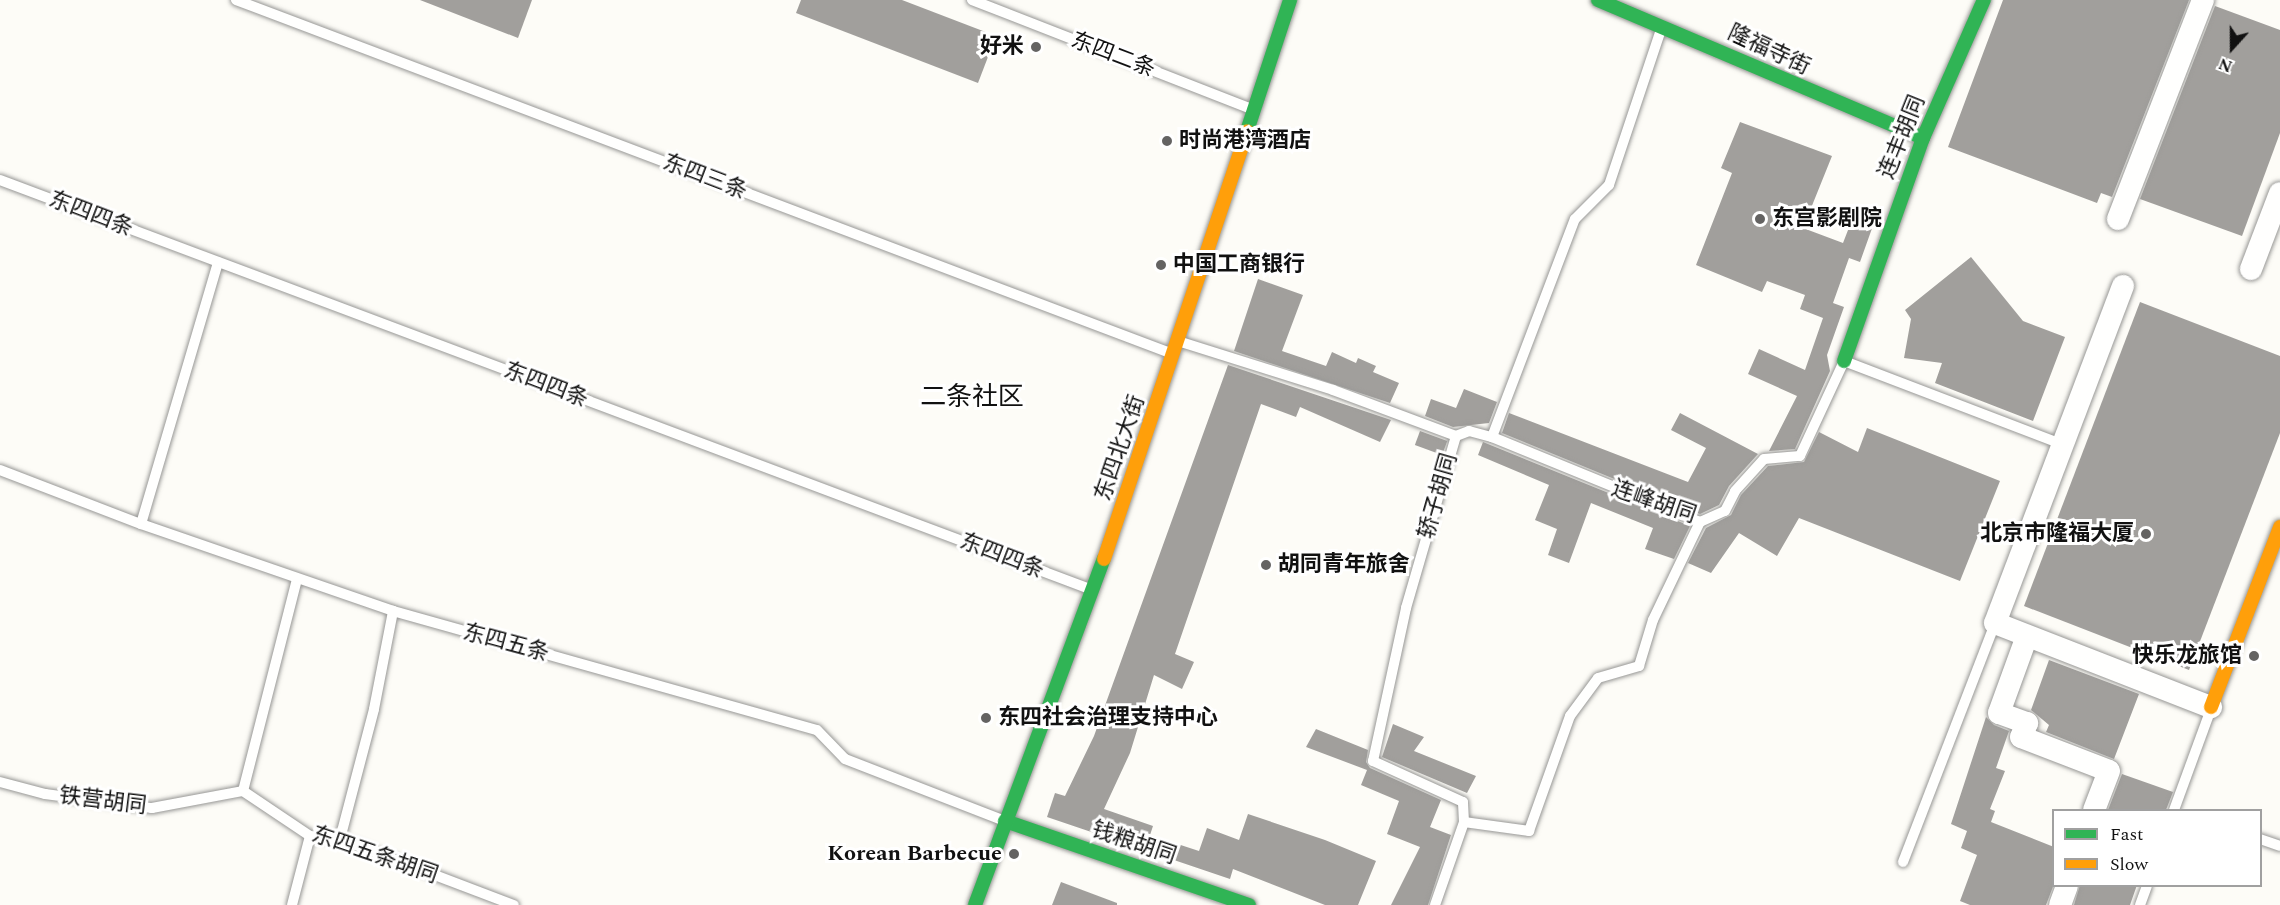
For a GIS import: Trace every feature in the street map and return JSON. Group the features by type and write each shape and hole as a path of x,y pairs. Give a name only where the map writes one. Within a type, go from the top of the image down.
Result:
{"street":[{"name":"东四北大街","path":"975,905 1093,590 1179,341 1290,0"},
{"name":"隆福寺街","path":"1598,0 1663,24 1802,89 1923,138"},
{"name":"连丰胡同","path":"1844,361 1923,138 1984,0"},
{"path":"2118,219 2204,0"},
{"path":"2251,269 2280,193"},
{"path":"2123,286 1995,623 2211,707 2280,527"},
{"path":"2027,636 2000,713 2027,723 2021,737 2109,771 2094,809"},
{"name":"钱粮胡同","path":"1005,821 1249,905"},
{"path":"2060,905 2066,887"}],"lane":[{"name":"东四三条","path":"236,0 1174,355"},
{"name":"东四二条","path":"972,0 1254,110"},
{"path":"1492,437 1575,219 1609,185 1663,24"},
{"name":"东四四条","path":"0,180 1093,590"},
{"path":"141,524 218,262"},
{"path":"1179,341 1333,390 1456,436"},
{"path":"1844,361 2064,445"},
{"name":"连峰胡同","path":"1492,437 1700,522 1725,511 1735,491 1764,459 1800,456 1844,361"},
{"name":"轿子胡同","path":"1464,822 1463,802 1373,760 1406,608 1456,436 1469,431 1492,437"},
{"name":"东四五条","path":"0,470 141,524 393,611 817,730 845,759 1005,821"},
{"path":"1435,905 1464,822 1529,831 1570,716 1598,678 1639,666 1653,620 1700,522"},
{"path":"243,791 297,579"},
{"path":"340,839 374,709 393,611"},
{"path":"1903,862 1995,623"},
{"path":"2178,809 2211,707"},
{"name":"铁营胡同","path":"0,782 45,794 152,808 243,791"},
{"name":"东四五条胡同","path":"243,791 310,836 340,839 514,905"},
{"path":"292,905 310,836"},
{"path":"2262,840 2280,846"},
{"path":"2140,905 2146,887"}],"building":[{"path":"420,0 532,0 518,38"},
{"path":"801,0 902,0 996,36 978,83 796,13"},
{"path":"2003,0 2189,0 2112,197 2101,193 2097,203 1948,147"},
{"path":"2215,6 2280,30 2280,133 2242,236 2140,199"},
{"path":"1740,122 1832,156 1803,228 1843,243 1855,212 1875,220 1860,262 1849,258 1833,303 1844,307 1827,355 1830,371 1795,449 1769,451 1797,396 1748,374 1759,349 1805,370 1823,318 1800,309 1805,295 1767,281 1762,292 1696,265 1732,173 1721,168"},
{"path":"1971,257 2023,321 2065,337 2033,421 1935,383 1942,363 1904,358 1911,319 1905,310"},
{"path":"1258,279 1303,295 1282,351 1326,366 1332,352 1356,363 1358,358 1376,366 1373,372 1399,383 1390,403 1234,351"},
{"name":"北京市隆福大厦","path":"2140,302 2280,356 2280,433 2189,670 2024,606"},
{"path":"1228,365 1391,420 1380,442 1300,407 1296,417 1261,404 1175,654 1194,662 1182,689 1154,675 1130,753 1104,809 1153,826 1150,835 1199,851 1207,828 1239,840 1248,814 1325,840 1376,861 1358,905 1325,905 1233,869 1230,879 1047,817 1055,793 1065,796 1094,736"},
{"path":"1464,389 1497,402 1489,423 1453,427 1425,416 1431,399 1456,408"},
{"path":"1509,413 1688,482 1706,448 1671,430 1680,413 1758,454 1729,486 1719,505 1700,514 1502,433"},
{"path":"1867,428 2000,481 1960,581 1799,518 1777,556 1739,533 1711,573 1688,563 1706,528 1731,515 1741,495 1768,466 1804,462 1819,432 1858,452"},
{"path":"1420,431 1447,441 1442,455 1415,445"},
{"path":"1483,442 1690,526 1674,559 1645,549 1653,528 1591,503 1569,563 1548,555 1557,529 1535,520 1549,485 1478,455"},
{"path":"2049,660 2139,694 2114,759 2046,732 2049,725 2031,710"},
{"path":"1986,717 1994,725 2009,731 1996,768 2005,771 1990,809 1995,811 1991,822 2052,846 2053,887 2046,905 1970,905 1960,901 1977,855 1961,848 1967,831 1951,824"},
{"path":"1393,724 1424,737 1414,751 1476,776 1467,793 1382,757"},
{"path":"1316,729 1368,750 1366,762 1370,768 1441,800 1430,827 1451,835 1428,905 1391,905 1420,847 1387,834 1399,801 1361,785 1367,770 1306,747"},
{"path":"2122,774 2173,792 2166,809 2108,809"},
{"path":"1061,882 1117,903 1117,905 1052,905"},
{"path":"2079,887 2136,887 2130,905 2074,905"}],"traffic: fast":[{"path":"1247,131 1290,0"},
{"path":"1598,0 1923,138"},
{"path":"1844,361 1923,138 1984,0"},
{"path":"975,905 1104,559"},
{"path":"1005,821 1249,905"}],"traffic: slow":[{"path":"1104,559 1247,131"},
{"path":"2211,707 2280,527"}],"place":[{"name":"好米","path":"1036,47"},
{"name":"时尚港湾酒店","path":"1167,141"},
{"name":"东宫影剧院","path":"1760,219"},
{"name":"中国工商银行","path":"1161,265"},
{"name":"北京市隆福大厦","path":"2146,534"},
{"name":"胡同青年旅舍","path":"1266,565"},
{"name":"快乐龙旅馆","path":"2254,656"},
{"name":"东四社会治理支持中心","path":"986,718"},
{"name":"Korean Barbecue","path":"1014,854"}],"district":[{"name":"二条社区","path":"972,398"}]}
